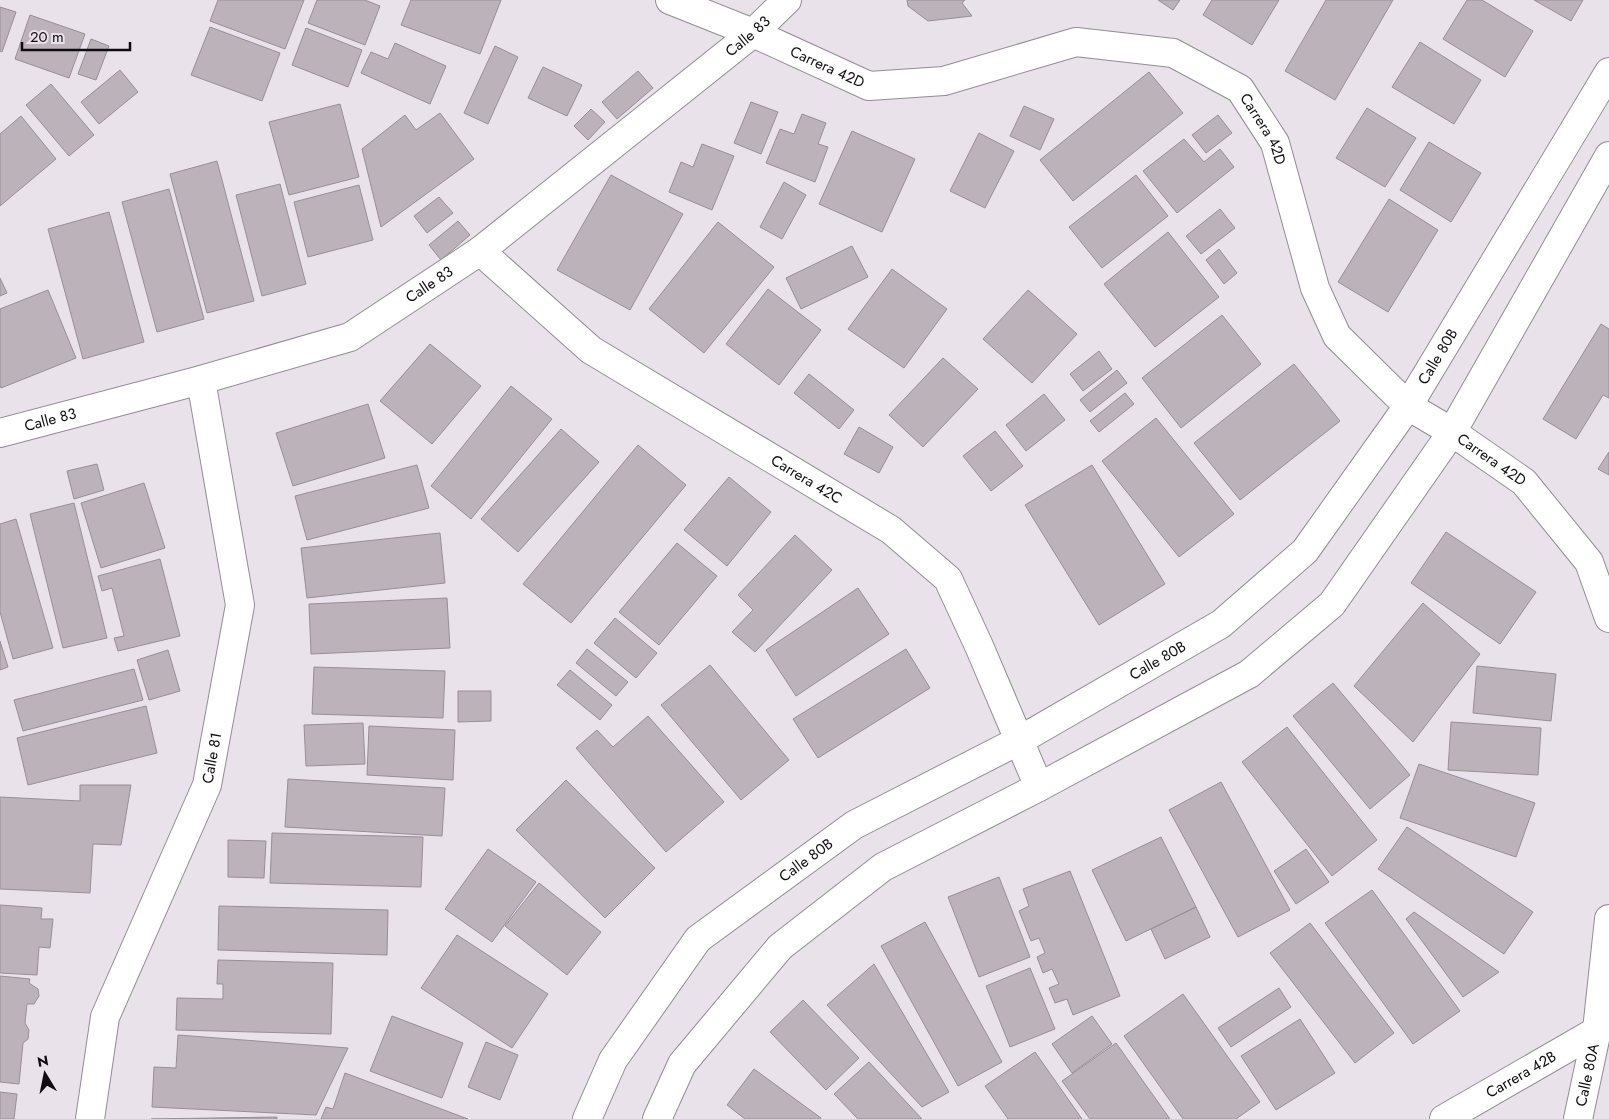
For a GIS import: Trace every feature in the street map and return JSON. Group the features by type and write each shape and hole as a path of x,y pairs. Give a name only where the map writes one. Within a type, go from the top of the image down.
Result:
{"street":[{"name":"Carrera 42D","path":"670,0 753,33 869,86 944,81 1076,42 1174,52 1240,89 1275,143 1316,288 1337,336 1408,406 1452,432 1524,482 1589,562 1609,618"},
{"name":"Calle 83","path":"0,433 200,380 350,337 480,251 753,33 787,0"},
{"name":"Calle 80B","path":"587,1119 613,1060 698,939 854,825 1020,740 1221,624 1304,551 1408,406 1609,72"},
{"path":"657,1119 682,1064 780,947 883,868 1040,787 1249,674 1332,604 1452,432 1609,156"},
{"name":"Carrera 42C","path":"480,251 591,350 891,530 948,579 1040,787"},
{"name":"Calle 81","path":"90,1119 105,1018 207,786 240,605 200,380"},
{"path":"1603,1027 1609,918"},
{"name":"Carrera 42B","path":"1444,1119 1603,1027"},
{"name":"Calle 80A","path":"1578,1119 1603,1027"}],"building":[{"path":"218,0 304,0 285,49 210,21"},
{"path":"317,0 365,0 380,6 365,45 308,23"},
{"path":"411,0 501,0 480,54 401,25"},
{"path":"907,0 965,0 962,3 972,16 928,21 908,6"},
{"path":"1158,0 1180,0 1173,10"},
{"path":"1212,0 1279,0 1252,45 1203,15"},
{"path":"1326,0 1393,0 1335,100 1285,71"},
{"path":"1467,0 1482,0 1533,31 1505,77 1443,39"},
{"path":"1534,0 1583,0 1571,21"},
{"path":"0,7 16,12 2,52 0,51"},
{"path":"30,15 85,34 69,78 15,59"},
{"path":"210,27 280,53 262,101 191,75"},
{"path":"306,28 362,50 348,87 292,65"},
{"path":"91,39 109,46 96,80 78,74"},
{"path":"1420,42 1481,80 1454,124 1392,87"},
{"path":"395,43 446,66 430,104 361,73 371,52 388,59"},
{"path":"495,46 518,57 488,124 464,113"},
{"path":"543,67 582,85 567,116 528,98"},
{"path":"120,70 138,92 99,124 81,102"},
{"path":"638,71 653,88 617,119 602,102"},
{"path":"1149,72 1183,113 1073,201 1040,160"},
{"path":"51,84 94,135 69,156 26,105"},
{"path":"751,102 778,112 761,154 734,143"},
{"path":"340,104 359,177 289,195 269,122"},
{"path":"1024,106 1054,119 1040,150 1010,136"},
{"path":"1367,108 1416,138 1385,187 1336,158"},
{"path":"591,109 605,122 588,140 574,126"},
{"path":"440,113 474,159 381,227 362,149 405,115 416,130"},
{"path":"802,114 826,123 818,144 828,147 815,182 766,163 780,129 794,134"},
{"path":"1218,115 1232,133 1206,153 1192,135"},
{"path":"21,116 56,159 0,206 0,134"},
{"path":"852,131 915,159 882,232 819,204"},
{"path":"979,133 1014,151 985,208 950,191"},
{"path":"1184,139 1204,162 1220,149 1234,167 1177,213 1143,171"},
{"path":"1429,142 1481,173 1451,222 1400,190"},
{"path":"702,144 734,156 712,210 669,192 681,162 693,167"},
{"path":"217,161 254,301 207,313 170,174"},
{"path":"611,175 683,214 630,310 557,270"},
{"path":"1136,175 1168,216 1102,268 1069,227"},
{"path":"784,182 806,195 782,239 760,227"},
{"path":"280,184 306,284 262,296 236,195"},
{"path":"359,185 373,240 308,257 294,202"},
{"path":"169,189 204,319 157,332 122,202"},
{"path":"439,197 453,213 427,233 414,216"},
{"path":"1389,199 1438,230 1388,312 1338,282"},
{"path":"1220,209 1235,228 1201,254 1186,236"},
{"path":"109,212 144,342 83,359 48,229"},
{"path":"458,221 470,235 441,260 429,245"},
{"path":"718,222 774,267 704,353 649,309"},
{"path":"1168,232 1219,297 1155,347 1104,284"},
{"path":"852,246 868,277 801,309 786,278"},
{"path":"1219,249 1237,273 1224,284 1206,260"},
{"path":"892,269 947,309 904,368 848,329"},
{"path":"0,278 7,293 0,296"},
{"path":"768,289 821,330 779,385 726,344"},
{"path":"48,290 76,358 1,388 0,309"},
{"path":"1028,290 1077,334 1032,383 983,339"},
{"path":"1222,315 1261,364 1181,428 1142,378"},
{"path":"1601,324 1609,329 1609,398 1603,395 1576,439 1543,419"},
{"path":"430,344 481,386 432,444 380,401"},
{"path":"1099,351 1112,369 1083,391 1070,374"},
{"path":"943,358 978,389 923,447 889,415"},
{"path":"1294,364 1340,421 1240,500 1194,443"},
{"path":"1117,370 1127,383 1090,412 1080,400"},
{"path":"809,374 854,410 839,429 794,393"},
{"path":"511,386 552,419 471,519 431,486"},
{"path":"1125,393 1134,404 1099,432 1090,421"},
{"path":"1044,394 1065,420 1026,451 1006,425"},
{"path":"368,404 385,458 293,486 276,433"},
{"path":"1156,418 1234,514 1179,557 1102,461"},
{"path":"859,427 893,447 879,473 844,454"},
{"path":"561,429 599,462 518,552 481,519"},
{"path":"995,431 1023,466 991,491 963,456"},
{"path":"638,445 686,485 571,623 523,584"},
{"path":"1609,452 1609,475 1598,469"},
{"path":"97,464 104,490 74,499 67,471"},
{"path":"417,465 429,508 307,540 295,496"},
{"path":"1092,465 1165,584 1099,625 1025,505"},
{"path":"729,477 771,512 727,566 684,530"},
{"path":"144,483 165,548 101,568 81,503"},
{"path":"74,503 107,638 63,648 30,514"},
{"path":"16,519 53,648 13,659 0,612 0,524"},
{"path":"1446,532 1536,592 1500,644 1411,583"},
{"path":"440,533 445,583 307,598 301,548"},
{"path":"795,535 832,570 755,652 732,632 753,610 738,595"},
{"path":"677,543 717,576 659,645 619,612"},
{"path":"160,559 180,636 118,651 114,638 124,636 112,588 102,591 98,576"},
{"path":"858,588 889,634 796,696 766,650"},
{"path":"447,598 450,648 311,654 309,604"},
{"path":"1423,603 1480,654 1413,742 1354,686"},
{"path":"615,618 657,653 636,678 594,643"},
{"path":"0,641 8,667 0,670"},
{"path":"587,649 628,682 616,696 576,663"},
{"path":"906,649 930,688 818,758 793,719"},
{"path":"168,650 180,691 149,700 137,660"},
{"path":"710,665 789,760 741,800 661,705"},
{"path":"1477,666 1556,674 1551,721 1473,713"},
{"path":"314,667 445,671 443,718 312,714"},
{"path":"134,669 143,700 23,731 14,700"},
{"path":"570,670 612,705 600,720 557,685"},
{"path":"1333,683 1410,775 1370,809 1293,716"},
{"path":"458,691 491,691 491,721 458,722"},
{"path":"146,706 157,753 28,785 17,738"},
{"path":"648,716 724,802 666,852 576,748 597,730 613,747"},
{"path":"1451,722 1541,728 1538,775 1448,770"},
{"path":"363,723 365,764 306,766 304,725"},
{"path":"369,726 455,730 453,780 367,775"},
{"path":"1287,727 1377,840 1332,876 1242,762"},
{"path":"1419,764 1535,803 1516,857 1400,818"},
{"path":"288,779 445,788 442,836 285,827"},
{"path":"566,780 655,868 605,918 516,830"},
{"path":"1221,782 1290,910 1238,937 1169,810"},
{"path":"80,785 131,785 121,845 93,844 90,893 0,889 0,797 80,801"},
{"path":"1407,827 1533,912 1504,954 1378,869"},
{"path":"272,833 423,837 421,887 270,883"},
{"path":"1161,837 1196,907 1126,941 1092,870"},
{"path":"228,840 266,841 264,878 228,877"},
{"path":"488,849 536,882 492,942 445,909"},
{"path":"1306,849 1329,882 1296,904 1274,871"},
{"path":"1070,871 1120,996 1073,1015 1067,999 1055,1003 1049,988 1059,984 1052,969 1043,973 1037,957 1045,953 1039,938 1031,941 1019,911 1029,906 1023,889"},
{"path":"999,877 1030,957 979,977 948,897"},
{"path":"539,883 601,932 567,975 505,926"},
{"path":"1372,890 1460,1011 1413,1044 1325,923"},
{"path":"0,905 42,908 41,919 53,919 50,948 39,947 37,975 0,973"},
{"path":"219,906 388,910 387,955 218,950"},
{"path":"1196,907 1210,937 1165,959 1151,929"},
{"path":"1414,912 1499,972 1463,997 1406,919"},
{"path":"925,922 1002,1062 958,1086 881,946"},
{"path":"1310,923 1394,1033 1355,1063 1270,953"},
{"path":"457,935 548,994 512,1048 421,988"},
{"path":"218,960 333,963 331,1034 176,1030 177,998 223,999 223,984 217,984"},
{"path":"874,964 949,1092 922,1107 827,1005"},
{"path":"1030,968 1055,1029 1010,1047 986,986"},
{"path":"0,976 30,979 29,983 38,989 39,996 34,1004 27,1004 25,1023 29,1030 28,1039 23,1043 19,1084 0,1082"},
{"path":"1279,988 1291,1007 1231,1047 1218,1028"},
{"path":"1183,994 1260,1102 1236,1119 1183,1119 1124,1036"},
{"path":"803,1000 859,1058 826,1090 770,1032"},
{"path":"392,1016 463,1043 442,1098 370,1071"},
{"path":"1092,1016 1112,1044 1072,1073 1052,1044"},
{"path":"1300,1019 1335,1073 1276,1110 1241,1056"},
{"path":"178,1035 348,1048 316,1115 152,1107 154,1067 176,1068"},
{"path":"486,1042 518,1055 500,1100 468,1087"},
{"path":"1116,1043 1170,1119 1090,1119 1062,1081"},
{"path":"1035,1052 1082,1119 1008,1119 985,1086"},
{"path":"869,1062 922,1119 858,1119 834,1094"},
{"path":"754,1069 821,1118 745,1119 727,1105"},
{"path":"345,1073 468,1119 321,1119 326,1107 333,1109"},
{"path":"0,1092 17,1094 14,1119 0,1119"},
{"path":"277,1117 277,1119 151,1119"}]}
